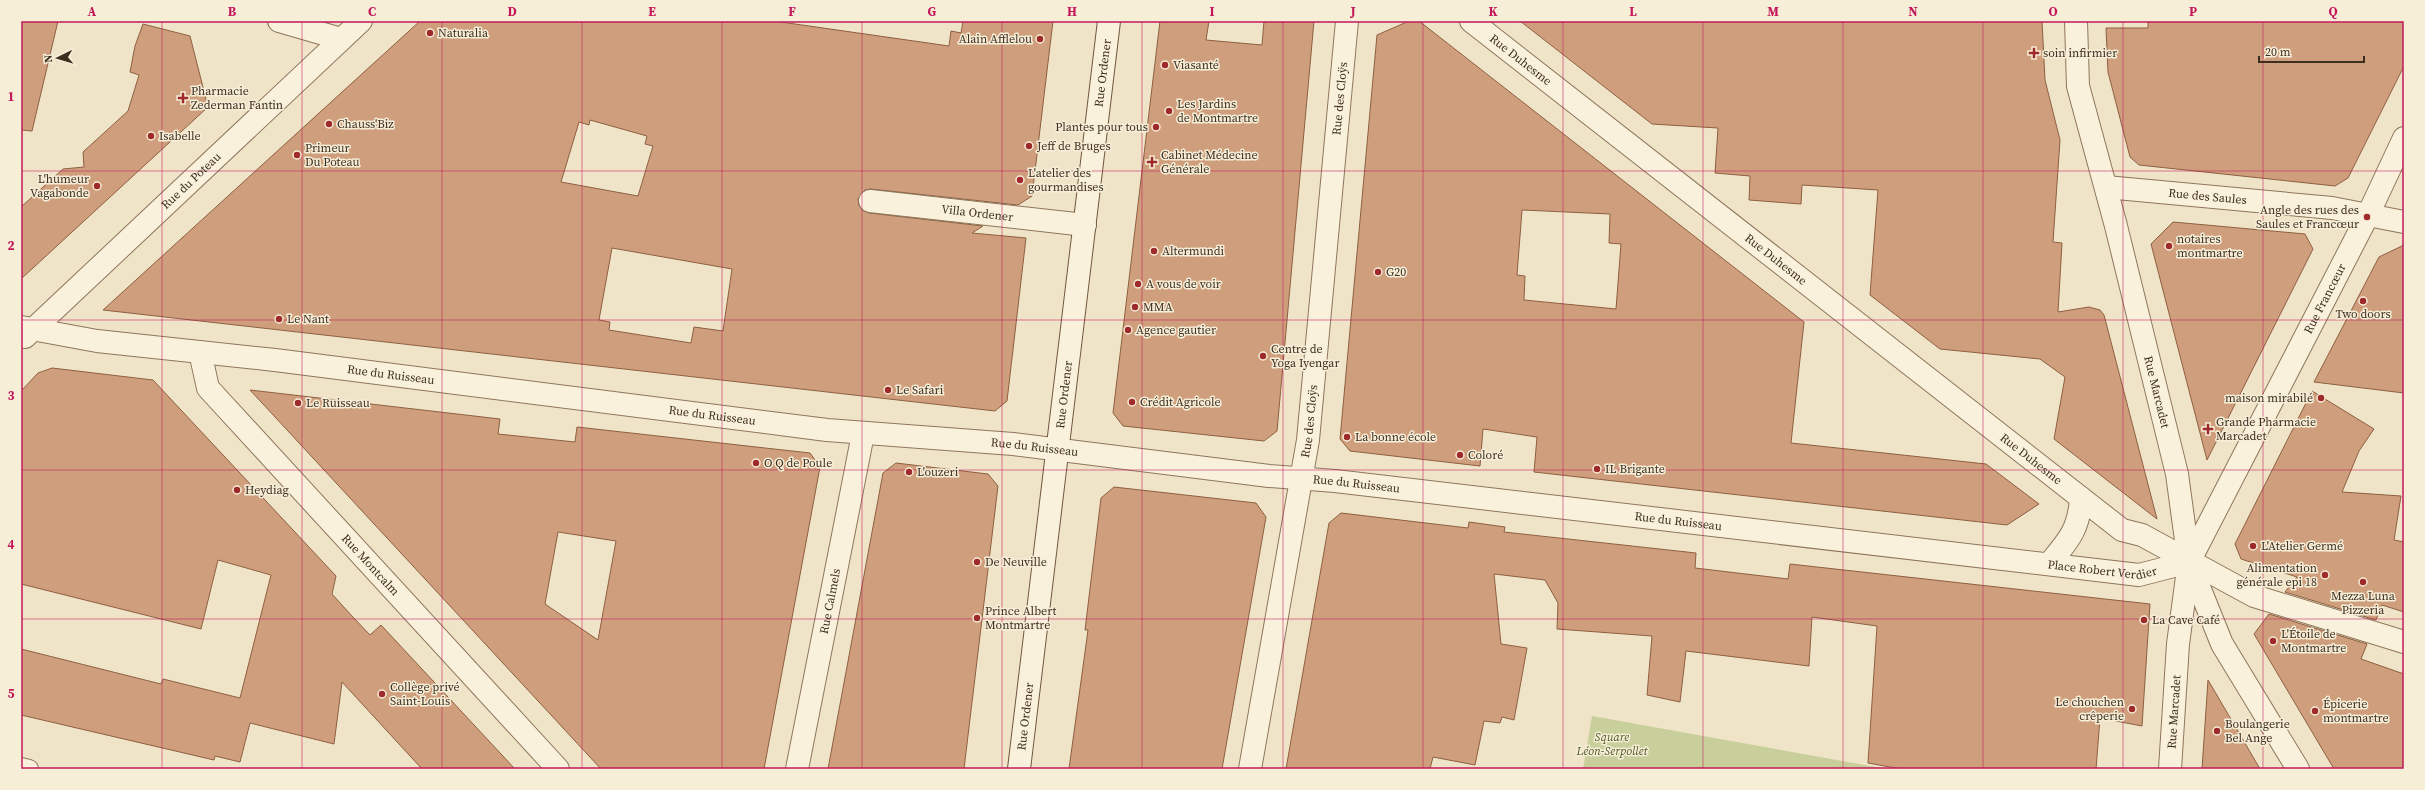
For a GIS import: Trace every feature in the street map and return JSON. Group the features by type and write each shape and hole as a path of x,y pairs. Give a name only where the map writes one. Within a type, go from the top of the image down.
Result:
{"street":[{"path":"279,21 341,39"},
{"name":"Rue du Poteau","path":"25,332 361,21"},
{"name":"Rue Ordener","path":"1019,769 1109,21"},
{"name":"Rue des Cloÿs","path":"1250,769 1308,440 1347,21"},
{"name":"Rue Duhesme","path":"1471,21 2081,498"},
{"name":"Rue Marcadet","path":"2076,21 2078,86 2106,187 2177,474 2189,562 2178,644 2170,769"},
{"name":"Rue Francœur","path":"2189,562 2367,217 2404,138"},
{"name":"Rue des Saules","path":"2106,187 2332,208 2367,217 2404,222"},
{"name":"Villa Ordener","path":"870,201 1085,225"},
{"name":"Rue du Ruisseau","path":"25,332 200,352 863,434 1057,449 1269,476 1302,478 2049,564"},
{"name":"Rue Montcalm","path":"200,352 208,388 558,769"},
{"name":"Rue Calmels","path":"797,769 863,434"},
{"name":"Place Robert Verdier","path":"2081,498 2122,530 2142,536 2254,596 2404,642"},
{"name":"Place Robert Verdier","path":"2049,564 2073,535 2080,516 2081,498"},
{"path":"2189,562 2222,644 2298,769"},
{"name":"Place Robert Verdier","path":"2049,564 2139,575 2189,562"}],"lane":[{"path":"21,767 29,769"}],"green space":[{"name":"Square Léon-Serpollet","path":"1592,716 1887,769 1583,769"}],"building":[{"path":"21,21 58,21 32,131 21,130"},
{"path":"420,21 774,21 949,46 951,31 961,33 963,21 1053,21 1032,196 1018,205 871,189 865,190 858,199 859,206 869,213 983,226 972,233 1026,238 1007,401 995,411 103,310","holes":["590,120 647,136 645,144 653,146 638,196 561,182 579,122 589,125","612,248 732,269 723,331 694,327 691,343 609,330 610,322 599,320"]},
{"path":"1160,21 1209,21 1206,40 1262,45 1264,21 1314,21 1277,431 1264,441 1123,426 1113,413"},
{"path":"1409,21 1419,21 1804,322 1791,443 1986,464 2039,504 2007,525 1534,472 1537,437 1483,429 1480,466 1350,451 1340,439 1377,35","holes":["1522,210 1610,214 1609,243 1621,244 1616,309 1524,300 1525,276 1517,275"]},
{"path":"1520,21 2042,21 2045,80 2060,140 2053,242 2062,243 2058,312 2089,307 2100,310 2104,315 2157,519 2054,439 2065,377 2040,359 1940,349 1870,295 1878,190 1802,185 1801,204 1749,200 1750,176 1715,173 1718,128 1652,124"},
{"path":"2148,21 2404,21 2404,66 2348,178 2335,186 2139,165 2130,157 2108,72 2106,28 2148,28"},
{"path":"143,24 190,36 208,107 21,279 21,207 63,169 84,167 83,152 128,111 139,75 130,72 135,46"},
{"path":"2173,222 2305,234 2313,249 2207,460 2151,244"},
{"path":"2404,245 2404,393 2314,382 2379,257"},
{"path":"52,368 153,380 336,576 332,594 351,615 370,635 381,625 515,769 422,769 342,682 334,744 250,723 240,762 215,756 214,760 21,715 21,649 161,684 163,679 240,698 271,575 218,560 201,629 21,584 21,391 38,373"},
{"path":"250,390 500,419 498,434 575,442 577,427 810,453 820,467 764,769 601,769","holes":["558,532 616,541 598,640 545,604"]},
{"path":"2312,391 2374,429 2359,451 2342,492 2401,496 2394,540 2404,542 2404,612 2382,605 2376,620 2285,592 2297,577 2241,559 2235,544"},
{"path":"896,463 988,474 998,486 964,769 828,769 883,473"},
{"path":"1114,487 1256,503 1266,517 1222,769 1069,769 1088,630 1085,630 1101,498"},
{"path":"1341,513 1468,528 1469,522 1505,527 1504,532 1696,553 1695,568 1788,579 1790,564 2150,604 2142,726 2100,718 2096,769 1901,769 1868,763 1877,626 1812,617 1809,666 1686,651 1680,702 1647,695 1652,636 1557,629 1558,603 1545,580 1494,574 1501,644 1527,648 1514,720 1502,717 1500,723 1484,721 1475,765 1433,757 1430,769 1286,769 1329,523"},
{"path":"2269,614 2367,644 2361,659 2404,674 2404,769 2334,769 2254,634"},
{"path":"2208,680 2242,738 2260,769 2202,769"}],"place":[{"name":"Naturalia","path":"430,33"},
{"name":"Alain Afflelou","path":"1040,39"},
{"name":"soin infirmier","path":"2034,53"},
{"name":"Viasanté","path":"1165,65"},
{"name":"Pharmacie Zederman Fantin","path":"183,98"},
{"name":"Les Jardins de Montmartre","path":"1169,111"},
{"name":"Chauss'Biz","path":"329,124"},
{"name":"Plantes pour tous","path":"1156,127"},
{"name":"Isabelle","path":"151,136"},
{"name":"Jeff de Bruges","path":"1029,146"},
{"name":"Primeur Du Poteau","path":"297,155"},
{"name":"Cabinet Médecine Générale","path":"1152,162"},
{"name":"L'atelier des gourmandises","path":"1020,180"},
{"name":"L'humeur Vagabonde","path":"97,186"},
{"name":"Angle des rues des Saules et Francœur","path":"2367,217"},
{"name":"notaires montmartre","path":"2169,246"},
{"name":"Altermundi","path":"1154,251"},
{"name":"G20","path":"1378,272"},
{"name":"A vous de voir","path":"1138,284"},
{"name":"Two doors","path":"2363,301"},
{"name":"MMA","path":"1135,307"},
{"name":"Le Nant","path":"279,319"},
{"name":"Agence gautier","path":"1128,330"},
{"name":"Centre de Yoga Iyengar","path":"1263,356"},
{"name":"Le Safari","path":"888,390"},
{"name":"maison mirabilé","path":"2321,398"},
{"name":"Crédit Agricole","path":"1132,402"},
{"name":"Le Ruisseau","path":"298,403"},
{"name":"Grande Pharmacie Marcadet","path":"2208,429"},
{"name":"La bonne école","path":"1347,437"},
{"name":"Coloré","path":"1460,455"},
{"name":"O Q de Poule","path":"756,463"},
{"name":"IL Brigante","path":"1597,469"},
{"name":"L'ouzeri","path":"909,472"},
{"name":"Heydiag","path":"237,490"},
{"name":"L'Atelier Germé","path":"2253,546"},
{"name":"De Neuville","path":"977,562"},
{"name":"Alimentation générale epi 18","path":"2325,575"},
{"name":"Mezza Luna Pizzeria","path":"2363,582"},
{"name":"Prince Albert Montmartre","path":"977,618"},
{"name":"La Cave Café","path":"2144,620"},
{"name":"L'Étoile de Montmartre","path":"2273,641"},
{"name":"Collège privé Saint-Louis","path":"382,694"},
{"name":"Le chouchen crêperie","path":"2132,709"},
{"name":"Épicerie montmartre","path":"2315,711"},
{"name":"Boulangerie Bel Ange","path":"2217,731"}]}
